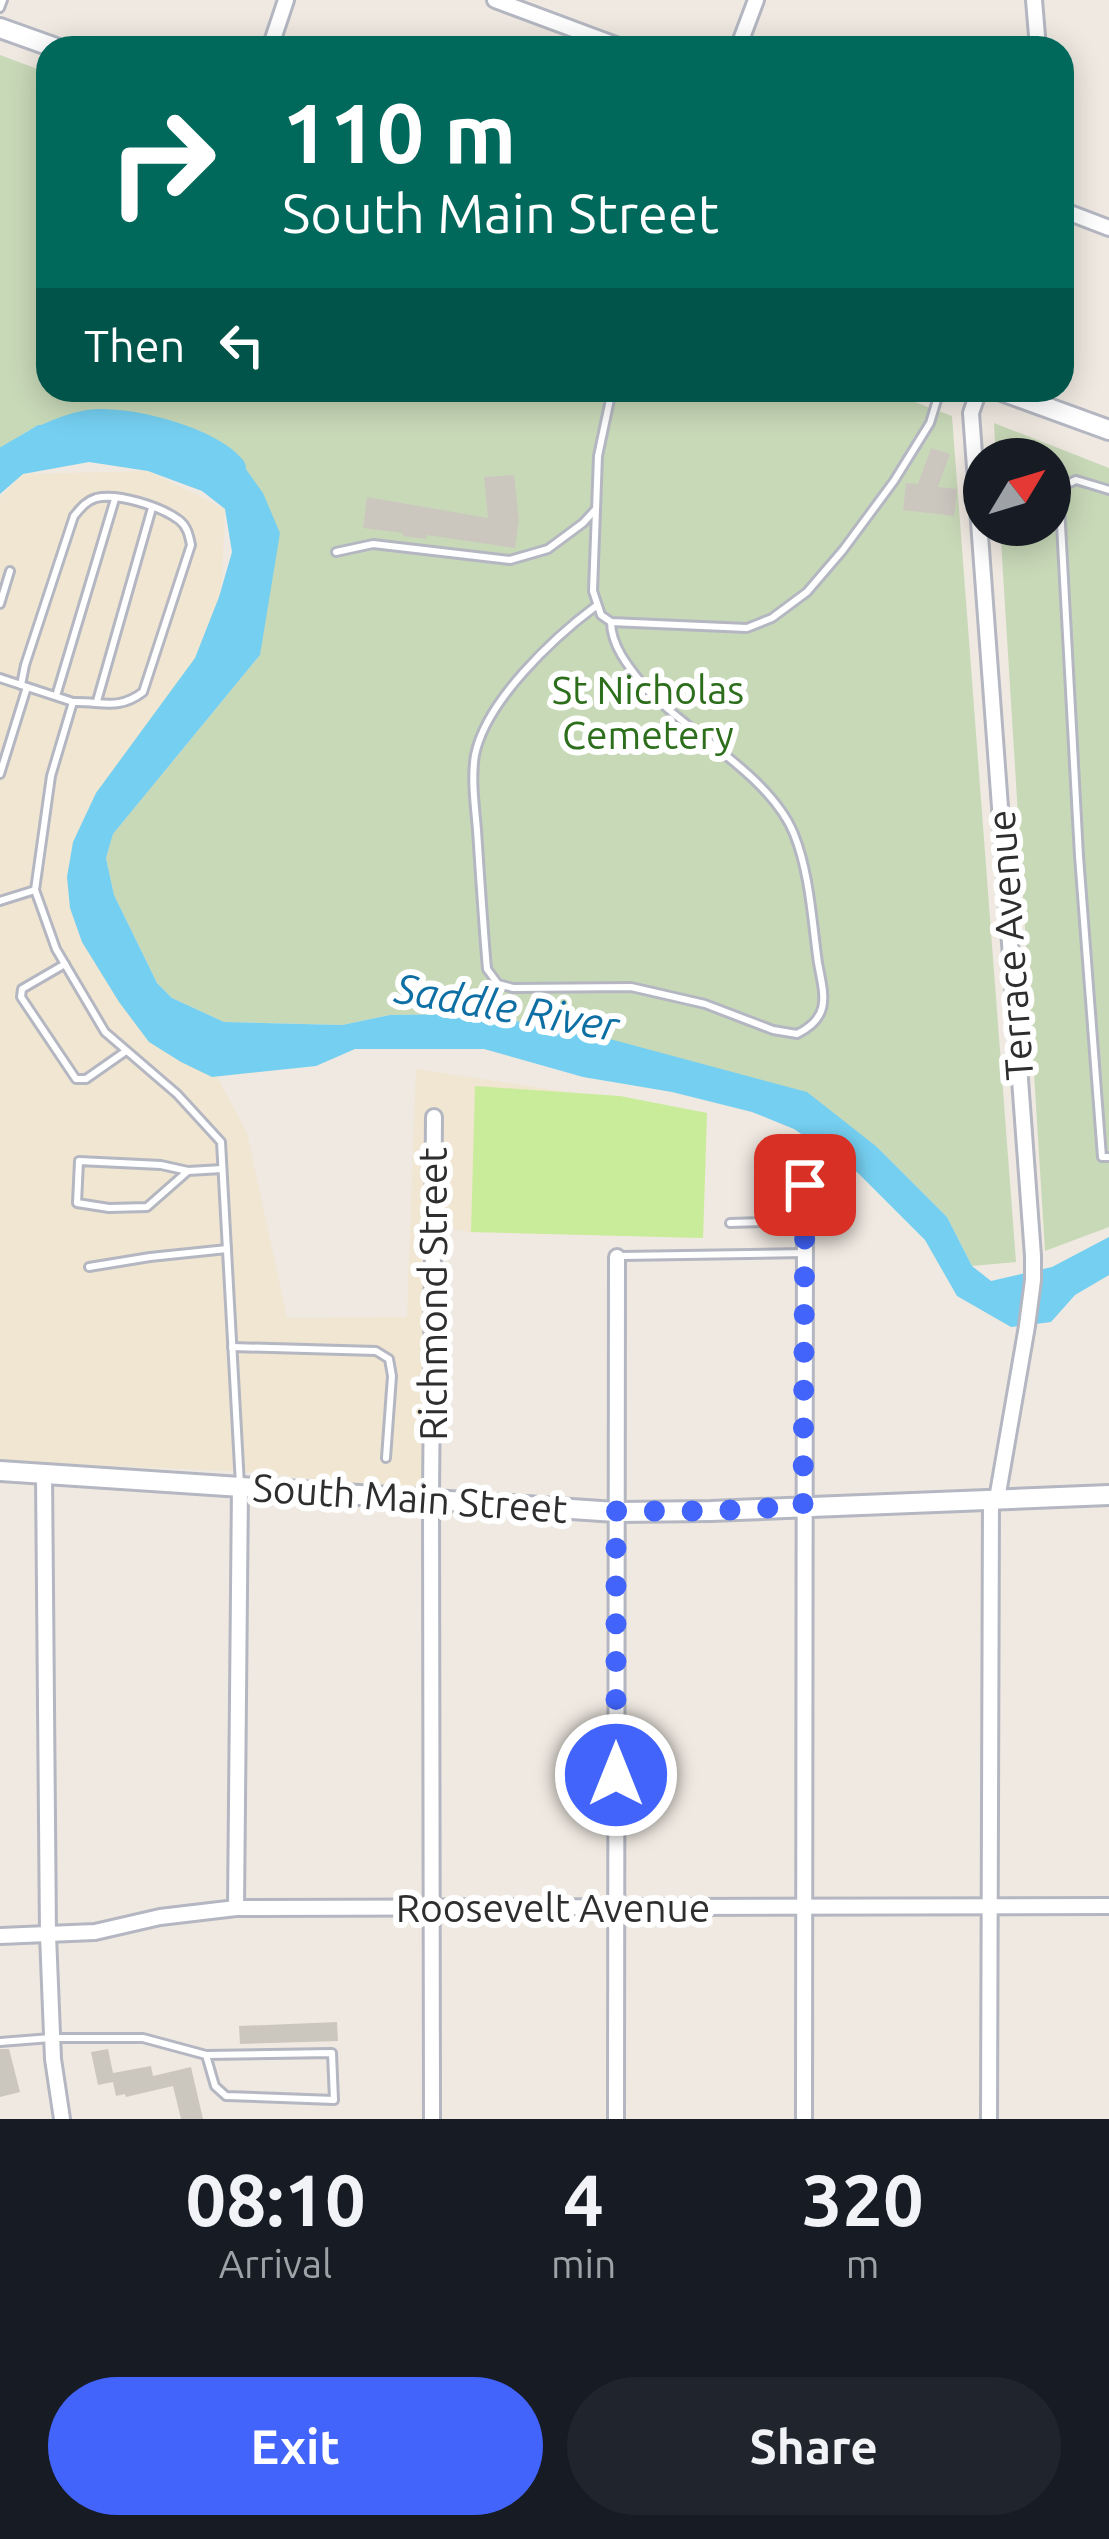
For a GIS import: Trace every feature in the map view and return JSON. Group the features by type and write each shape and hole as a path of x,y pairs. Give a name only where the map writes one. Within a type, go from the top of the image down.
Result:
{"street":[{"path":"274,36 286,0"},
{"path":"495,0 592,36"},
{"path":"742,36 756,0"},
{"path":"1034,0 1037,36"},
{"path":"0,28 36,41"},
{"path":"1074,215 1109,228"},
{"name":"Terrace Avenue","path":"975,402 971,413 1033,1256 1027,1325 994,1499 988,2119"},
{"path":"1032,402 1109,430"},
{"name":"Richmond Street","path":"432,2119 434,1117"},
{"path":"804,2119 805,1185"},
{"path":"616,2119 617,1256"},
{"name":"South Main Street","path":"0,1471 616,1511 1109,1495"},
{"path":"44,1474 48,1935 51,2038 62,2119"},
{"path":"236,1907 240,1486"},
{"name":"Roosevelt Avenue","path":"0,1936 95,1932 180,1913 236,1907 1109,1906"}],"lane":[{"path":"609,402 598,456 592,592 596,606 611,622 747,628 772,618 807,592 894,481 930,423 936,402"},
{"path":"1109,490 1076,480 1059,488 1096,1088 1102,1157 1109,1157"},
{"path":"0,678 24,686 56,696 73,702 126,704 142,692 191,544 180,520 136,500 116,498 95,498 74,516 25,665 24,686 0,775"},
{"path":"56,696 116,498"},
{"path":"336,552 373,544 510,560 548,549 597,507"},
{"path":"97,701 152,508"},
{"path":"0,604 10,571"},
{"path":"596,606 554,640 502,698 484,728 475,756 487,969 498,984 513,988 631,987 705,1004 773,1030 797,1034 816,1023 824,1001 793,833 762,787 648,692 611,635 611,622"},
{"path":"73,702 51,776 34,890 56,949 105,1032 177,1094 221,1142 240,1486"},
{"path":"0,901 34,890"},
{"path":"64,964 22,989 22,998 76,1079 86,1079 126,1051"},
{"path":"188,1171 147,1207 76,1203 80,1161 188,1171 222,1169"},
{"path":"730,1223 805,1221"},
{"path":"89,1267 227,1249"},
{"path":"617,1256 805,1253"},
{"path":"232,1347 376,1351 389,1359 386,1458"},
{"path":"0,2042 142,2038 206,2055 332,2053 334,2100 226,2096 215,2086 206,2055"}],"shaded area":[{"path":"148,471 225,509 220,624 98,953 212,1067 247,1133 287,1318 407,1317 416,1069 707,1113 703,1238 471,1232 434,1226 446,1363 419,1490 250,1472 0,1461 0,498 23,474"}],"green space":[{"name":"St Nicholas Cemetery","path":"0,55 36,68 36,402 915,402 952,416 1016,1262 972,1266 947,1217 877,1147 569,1028 463,1014 390,1015 342,1025 224,1022 172,998 157,983 114,895 106,858 113,834 260,655 238,458 141,427 38,425 0,448"},
{"path":"994,423 1032,438 995,438"},
{"path":"1071,453 1109,468 1109,1227 1045,1251 1001,546 1071,546"},
{"path":"475,1086 620,1096 707,1113 703,1238 471,1232"}],"water":[{"name":"Saddle River","path":"38,425 141,427 238,458 263,493 280,533 260,655 113,834 106,858 114,895 157,983 172,998 224,1022 342,1025 390,1015 463,1014 569,1028 807,1092 877,1147 947,1217 972,1266 991,1281 1052,1267 1109,1237 1109,1275 1075,1295 1051,1322 1011,1327 957,1296 925,1240 858,1173 794,1129 752,1112 672,1092 583,1077 484,1049 355,1049 316,1066 212,1077 149,1042 82,942 70,908 67,877 73,842 96,793 195,658 232,552 225,509 202,491 148,471 89,462 23,474 0,494 0,448"}],"building":[{"path":"931,448 950,454 938,487 957,489 954,516 903,510 906,483 918,484"},
{"path":"514,475 519,520 515,548 363,528 367,497 488,518 484,477"},
{"path":"337,2022 338,2041 240,2044 239,2026"},
{"path":"0,2049 9,2049 20,2092 0,2097"},
{"path":"108,2049 113,2073 151,2066 153,2076 191,2067 203,2119 181,2119 173,2086 126,2097 116,2096 113,2082 98,2085 91,2052"}],"waterway":[{"name":"Saddle River","path":"0,465 42,441 104,424 185,441 231,469"}],"route":[{"path":"616,1775 616,1511 803,1506 805,1185"}]}
